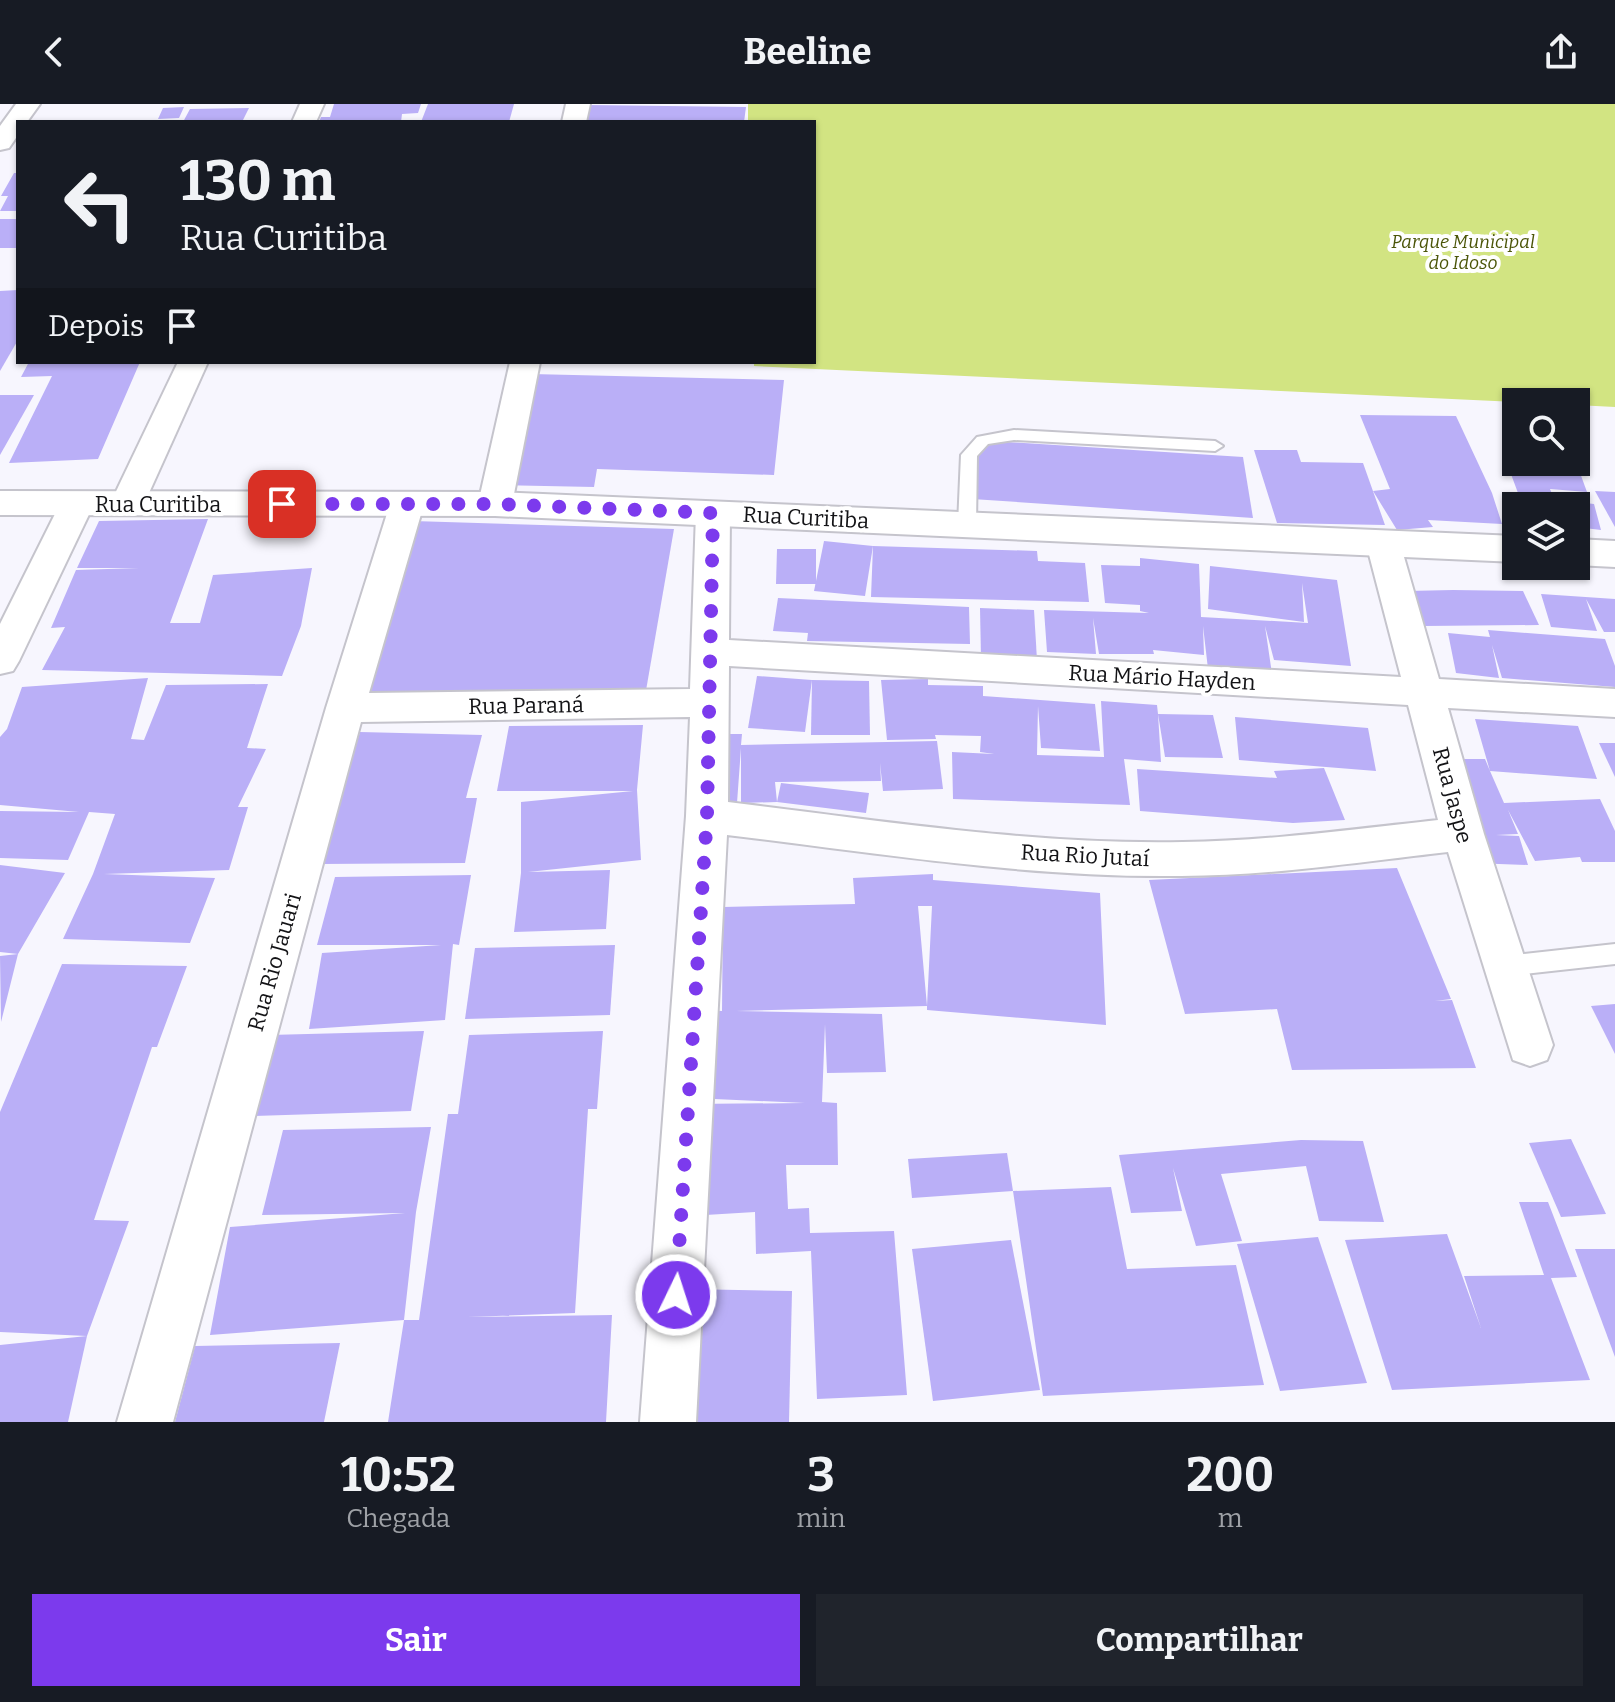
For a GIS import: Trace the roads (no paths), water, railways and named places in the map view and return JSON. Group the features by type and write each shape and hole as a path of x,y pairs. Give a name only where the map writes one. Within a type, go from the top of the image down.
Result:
{"street":[{"path":"0,143 16,121"},
{"path":"127,504 192,364"},
{"path":"495,504 525,364"},
{"name":"Rua Curitiba","path":"0,503 495,504 1502,548"},
{"path":"0,661 77,504"},
{"name":"Rua Rio Jauari","path":"145,1422 345,708 407,504"},
{"path":"668,1422 707,816 713,513"},
{"name":"Rua Jaspe","path":"1383,543 1463,834 1530,1045"},
{"path":"1590,553 1615,554"},
{"name":"Rua Mário Hayden","path":"709,652 1615,703"},
{"name":"Rua Paraná","path":"345,708 707,703"},
{"name":"Rua Rio Jutaí","path":"707,816 1041,854 1145,859 1236,857 1463,834"}],"lane":[{"path":"967,525 969,455 983,440 1014,435 1215,446"},
{"path":"1505,966 1615,954"}],"park label":[{"name":"Parque Municipal do Idoso","path":"1463,252"}]}
